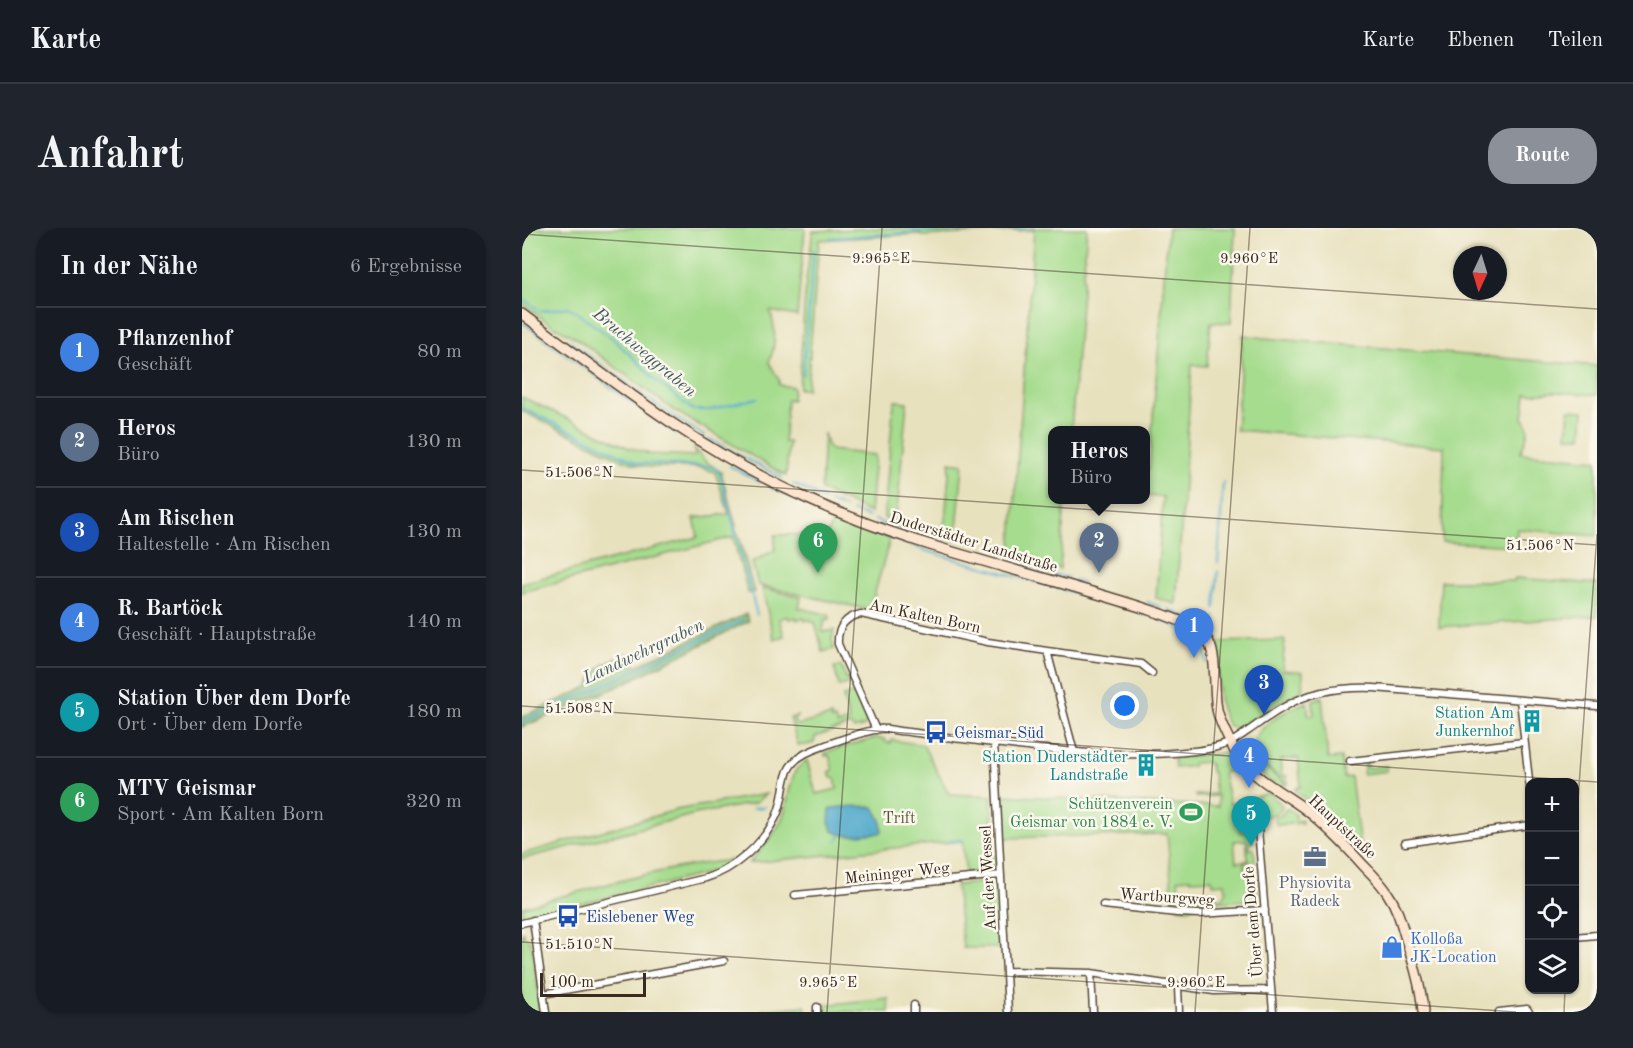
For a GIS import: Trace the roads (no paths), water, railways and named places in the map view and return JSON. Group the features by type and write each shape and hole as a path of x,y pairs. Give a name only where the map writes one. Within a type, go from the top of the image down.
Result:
{"main road":[{"name":"Duderstädter Landstraße","path":"522,314 634,398 697,440 786,489 847,516 946,551 1140,606 1193,627 1206,638 1211,646 1214,682"},
{"name":"Hauptstraße","path":"1214,682 1218,711 1237,754 1255,774 1323,824 1383,886 1395,907 1408,944 1419,984 1423,1012"}],"street":[{"name":"Am Kalten Born","path":"876,730 839,648 840,629 851,617 867,615 978,640 1142,664 1152,673"},
{"path":"1047,651 1074,752"},
{"path":"522,923 706,878 721,872 740,860 769,829 776,816 788,769 792,762 812,750 876,730 1074,752 1124,754 1197,751 1231,743 1288,705 1305,697 1334,689 1374,688 1597,706"},
{"path":"1520,700 1529,778"},
{"path":"1350,761 1524,742"},
{"name":"Auf der Wessel","path":"994,743 1008,1012"},
{"path":"1405,843 1525,826"},
{"name":"Über dem Dorfe","path":"1258,829 1273,1012"},
{"name":"Meininger Weg","path":"795,896 1000,875"},
{"name":"Wartburgweg","path":"1103,904 1189,914 1225,914 1265,910"},
{"path":"533,920 546,1012"},
{"path":"1579,937 1597,935"},
{"path":"543,994 724,961"},
{"path":"1006,971 1091,973 1214,991 1271,990"},
{"path":"1091,973 1092,1012"},
{"path":"1178,986 1179,1012"},
{"path":"1499,1012 1527,1009 1528,1012"}],"water":[{"path":"856,806 874,807 881,820 882,831 880,833 850,835 833,831 829,822 830,810"}],"waterway":[{"path":"1002,229 1024,228"},
{"path":"831,238 916,232 996,230"},
{"name":"Bruchweggraben","path":"803,375 814,250"},
{"name":"Bruchweggraben","path":"522,298 540,311 569,307 612,338 655,380 693,410 710,410 757,398"},
{"path":"522,322 677,434"},
{"path":"568,340 649,400 704,436"},
{"path":"522,408 638,463 715,468 720,474 757,615"},
{"path":"709,439 782,478"},
{"path":"730,466 760,482"},
{"path":"1218,563 1223,482"},
{"path":"793,484 824,499"},
{"path":"768,486 823,512"},
{"path":"830,502 845,508"},
{"path":"852,511 868,517"},
{"path":"828,514 836,518"},
{"path":"842,520 930,552 1086,596"},
{"path":"875,520 885,524"},
{"path":"891,526 911,533"},
{"path":"919,536 945,544"},
{"path":"951,546 1000,560"},
{"path":"1008,562 1033,569"},
{"path":"1040,571 1068,578"},
{"path":"1215,608 1218,571"},
{"path":"1074,580 1083,583"},
{"path":"1099,599 1157,618 1188,632"},
{"path":"1147,602 1161,607"},
{"path":"1168,609 1214,629"},
{"name":"Landwehrgraben","path":"522,722 743,620"},
{"path":"1196,637 1204,647 1207,663"},
{"path":"753,808 765,807"},
{"path":"836,842 841,834"},
{"path":"949,841 963,840"}],"place":[{"name":"MTV Geismar","path":"818,573"},
{"name":"Heros","path":"1099,573"},
{"name":"Pflanzenhof","path":"1194,658"},
{"name":"Am Rischen","path":"1264,715"},
{"name":"Station Am Junkernhof","path":"1532,721"},
{"name":"Geismar-Süd","path":"936,732"},
{"name":"Station Duderstädter Landstraße","path":"1146,765"},
{"name":"R. Bartöck","path":"1249,788"},
{"name":"Schützenverein Geismar von 1884 e. V.","path":"1191,812"},
{"name":"Station Über dem Dorfe","path":"1251,846"},
{"name":"Physiovita Radeck","path":"1315,857"},
{"name":"Eislebener Weg","path":"568,916"},
{"name":"Kolloßa JK-Location","path":"1392,947"}],"park label":[{"name":"Trift","path":"899,817"}]}
